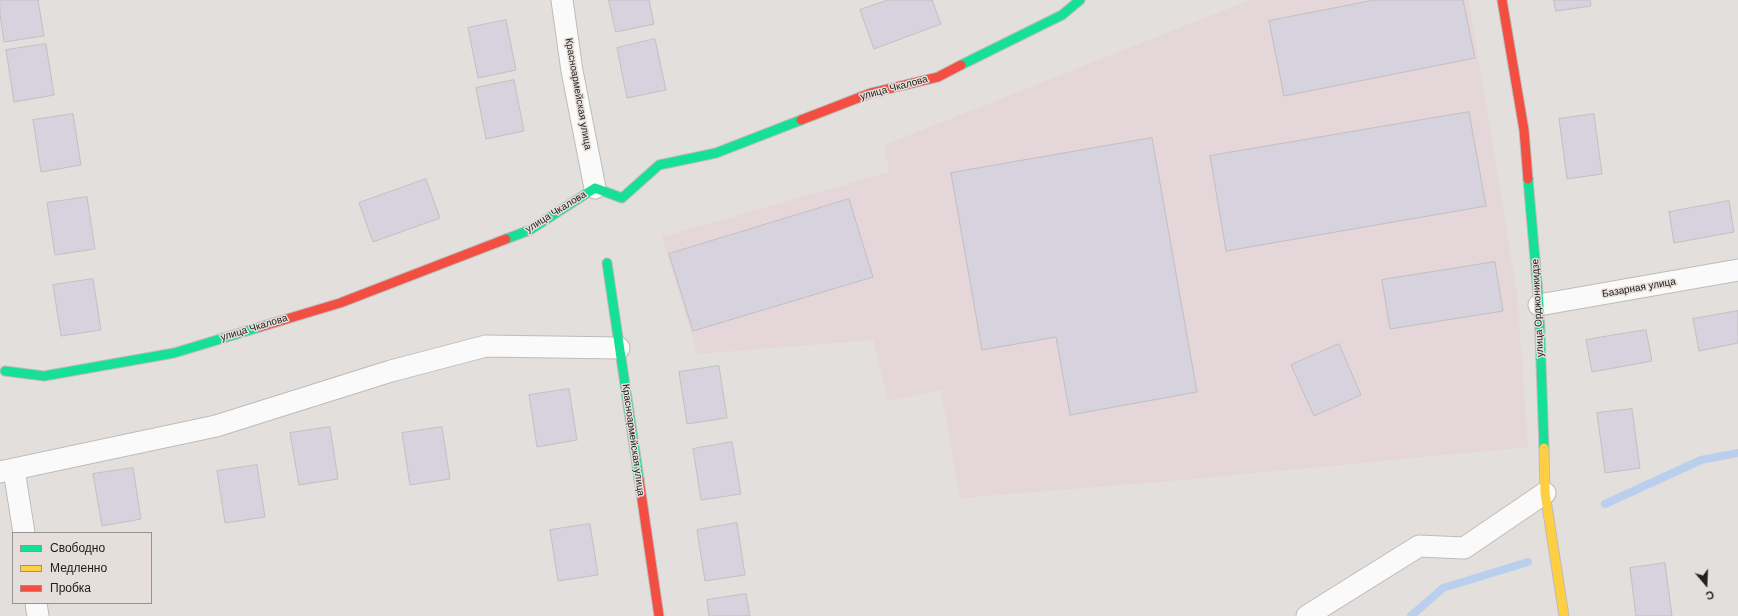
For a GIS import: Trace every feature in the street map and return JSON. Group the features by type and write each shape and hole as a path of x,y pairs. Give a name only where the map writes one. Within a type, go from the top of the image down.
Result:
{"street":[{"name":"Красноармейская улица","path":"562,0 572,71 595,188"},
{"name":"улица Чкалова","path":"5,371 44,376 174,353 340,303 530,230 595,188 622,198 659,165 716,153 871,92 938,77 1062,14 1080,0"},
{"name":"улица Орджоникидзе","path":"1502,0 1524,130 1539,305 1545,494 1564,616"},
{"name":"Красноармейская улица","path":"607,263 659,616"},
{"name":"Базарная улица","path":"1539,305 1738,270"},
{"path":"24,532 7,471 216,426 391,371 486,346 619,348"},
{"path":"1307,616 1419,546 1464,548 1545,494"},
{"path":"36,604 38,616"}],"shaded area":[{"path":"1250,0 1469,0 1517,295 1528,447 1182,480 960,498 941,390 888,401 873,340 697,354 662,237 889,172 884,145"}],"building":[{"path":"0,0 38,0 44,36 4,42 0,14"},
{"path":"609,0 649,0 654,24 616,32"},
{"path":"888,0 932,0 941,24 874,49 860,10"},
{"path":"1375,0 1463,0 1475,58 1284,96 1269,21"},
{"path":"1554,0 1590,0 1591,6 1556,11"},
{"path":"506,20 516,70 478,78 468,28"},
{"path":"655,39 666,90 627,98 617,48"},
{"path":"46,44 54,95 14,102 6,50"},
{"path":"514,80 524,131 486,139 476,88"},
{"path":"1469,112 1486,206 1226,251 1210,156"},
{"path":"73,114 81,165 41,172 33,120"},
{"path":"1594,114 1602,174 1567,179 1559,119"},
{"path":"1152,138 1197,392 1070,415 1056,337 982,350 951,173"},
{"path":"426,179 440,218 373,242 359,203"},
{"path":"87,197 95,249 55,255 47,203"},
{"path":"849,199 873,277 693,331 669,254"},
{"path":"1729,201 1734,232 1674,243 1669,212"},
{"path":"1495,262 1503,311 1390,329 1382,280"},
{"path":"93,279 101,330 61,336 53,285"},
{"path":"1738,311 1738,343 1699,351 1693,319"},
{"path":"1646,330 1652,361 1592,372 1586,340"},
{"path":"1339,344 1361,395 1314,416 1291,365"},
{"path":"719,366 727,418 687,424 679,372"},
{"path":"569,389 577,440 537,447 529,395"},
{"path":"1632,409 1640,468 1605,473 1597,413"},
{"path":"330,427 338,479 299,485 290,433"},
{"path":"442,427 450,479 410,485 402,433"},
{"path":"732,442 741,494 701,500 693,449"},
{"path":"257,465 265,517 225,523 217,471"},
{"path":"133,468 141,519 102,526 93,474"},
{"path":"737,523 745,575 705,581 697,530"},
{"path":"590,524 598,575 558,581 550,530"},
{"path":"1665,563 1672,616 1636,616 1630,568"},
{"path":"746,594 750,616 709,616 707,600"}],"waterway":[{"path":"1605,504 1701,460 1738,453"},
{"path":"1411,616 1443,588 1528,562"}],"traffic: fast":[{"path":"961,65 1062,15 1080,0"},
{"path":"506,239 530,230 595,188 622,198 659,165 716,153 801,120"},
{"path":"1528,179 1539,305 1544,448"},
{"path":"607,263 639,479"},
{"path":"5,371 44,376 174,353 260,327"}],"traffic: slow":[{"path":"1544,448 1545,493 1564,616"}],"traffic: jam":[{"path":"1502,0 1524,130 1528,179"},
{"path":"801,120 871,93 938,77 961,65"},
{"path":"260,327 340,303 506,239"},
{"path":"639,479 659,616"}]}
